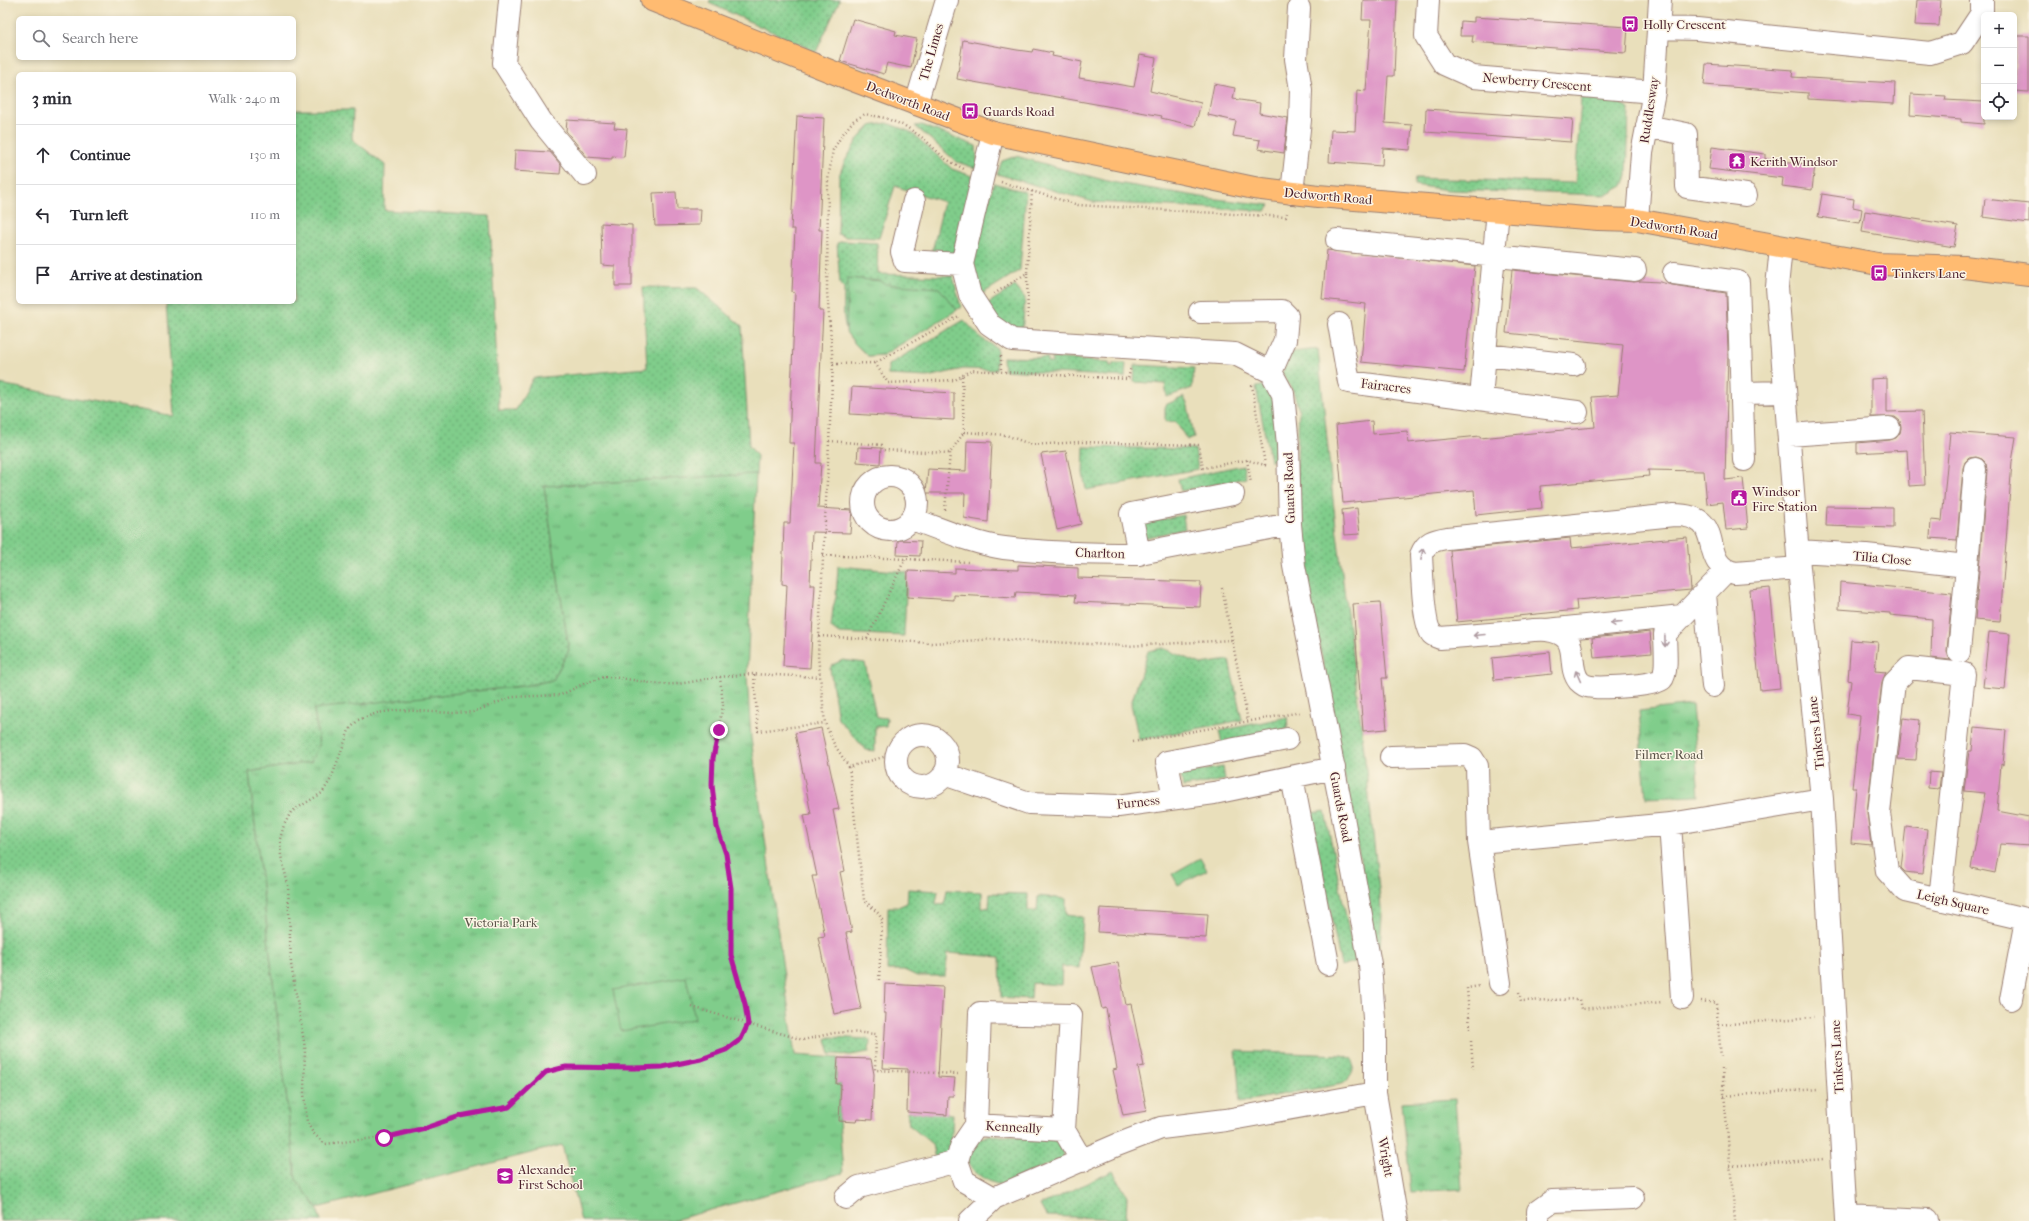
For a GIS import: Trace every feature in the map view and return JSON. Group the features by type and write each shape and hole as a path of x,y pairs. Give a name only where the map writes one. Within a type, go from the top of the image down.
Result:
{"main road":[{"name":"Dedworth Road","path":"652,0 993,133 1254,188 1292,193 1598,219 1637,220 1878,264 1964,267 2029,275"}],"street":[{"path":"510,0 504,63 541,121 585,176"},
{"name":"The Limes","path":"916,104 947,0"},
{"name":"Newberry Crescent","path":"1428,0 1426,36 1444,64 1473,77 1654,92"},
{"name":"Ruddlesway","path":"1637,220 1642,153 1654,92 1660,0"},
{"path":"1658,28 1697,29 1930,53 1962,43 1982,13 1982,0"},
{"path":"1292,193 1300,120 1301,90 1296,59 1299,8"},
{"path":"1647,126 1686,134 1687,187 1746,195"},
{"path":"993,133 962,264 970,295 990,324 1012,340 1136,349 1235,354 1271,372 1285,340 1287,316 1282,310 1200,312"},
{"path":"914,201 902,252 905,261 962,264"},
{"path":"1481,398 1498,210"},
{"path":"1337,240 1635,270"},
{"name":"Tinkers Lane","path":"1781,247 1778,287 1785,392 1798,559 1822,799 1846,1218"},
{"path":"1674,273 1738,282 1743,393 1744,460"},
{"name":"Fairacres","path":"1339,324 1349,382 1481,398 1577,412"},
{"path":"1485,355 1574,365"},
{"name":"Guards Road","path":"1271,372 1283,394 1290,524 1294,566 1334,768 1370,964 1375,1032 1375,1093"},
{"path":"1743,393 1785,392"},
{"path":"1789,435 1889,428"},
{"path":"1959,652 1975,469"},
{"path":"1139,554 1131,514 1232,494"},
{"path":"1547,630 1567,639 1572,647 1575,672 1579,681 1586,686 1597,688 1648,684 1663,679 1665,671 1665,634 1726,571 1718,563 1707,528 1700,520 1689,515 1674,515 1447,538 1433,540 1424,546 1421,555 1427,625 1432,635 1440,638 1547,630 1682,616"},
{"name":"Charlton","path":"912,519 942,530 1003,548 1110,554 1139,554 1290,524"},
{"name":"Tilia Close","path":"1726,571 1735,573 1798,559 1866,556 1967,566"},
{"path":"1705,594 1713,686"},
{"name":"Leigh Square","path":"1940,899 1964,674 1909,668 1894,683 1879,813 1887,871 1905,891 2028,920 2011,999"},
{"path":"924,735 932,737 940,742 945,749 947,757 947,766 944,774 938,780 927,786 915,786 907,782 897,770 897,753 901,745 911,737 924,735"},
{"path":"1174,798 1167,762 1287,739"},
{"path":"1391,757 1465,755 1472,758 1477,766 1479,842 1500,983"},
{"name":"Furness","path":"944,774 1029,803 1118,806 1214,793 1334,768"},
{"path":"1292,777 1328,964"},
{"path":"1479,842 1670,824 1822,799"},
{"path":"1670,824 1682,998"},
{"path":"976,1125 980,1013 1071,1016 1064,1130 1082,1161"},
{"path":"970,1221 994,1198 1117,1145 1161,1128 1226,1120 1375,1093"},
{"name":"Wright","path":"1375,1093 1397,1221"},
{"name":"Kenneally","path":"957,1161 961,1147 976,1125 1064,1130"},
{"path":"846,1198 859,1187 957,1161 964,1181 994,1198"},
{"path":"1538,1216 1552,1201 1633,1198"},
{"path":"1846,1218 1928,1220"}],"path":[{"path":"879,980 882,920 879,914 864,900 849,767 834,744 825,723 818,656 833,364 827,292 828,180 833,150 842,134 853,122 866,114 885,118 905,126 923,138 944,158 962,168 983,176 1078,205 1286,217 1292,193"},
{"path":"1029,342 1027,273 1032,191"},
{"path":"833,364 875,363 977,305 1027,273"},
{"path":"875,363 888,383 955,380 971,370 1128,379 1136,349"},
{"path":"1248,361 1265,465"},
{"path":"942,530 950,452 964,432 962,376"},
{"path":"964,432 1006,435 1032,445 1080,442 1199,445 1203,468 1247,460 1288,471"},
{"path":"829,441 882,445 882,450 950,452"},
{"path":"823,555 975,563"},
{"path":"867,639 905,559"},
{"path":"1222,588 1248,721"},
{"path":"819,636 932,643 994,639 1127,646 1232,640"},
{"path":"720,677 723,705 713,758 712,785 717,827 726,854 731,888 731,955 745,1004 748,1024 741,1039 726,1050 701,1059 662,1067 566,1067 546,1072 509,1107 460,1116 425,1128 384,1138 325,1144 313,1133 307,1122 304,1093 305,1048 291,964 288,885 281,856 280,839 284,825 291,812 322,793 331,779 349,730 358,720 378,713 398,710 453,713 474,712 512,697 561,695 585,683 605,677 621,677 661,684 680,684 720,677 754,675 820,677"},
{"path":"754,675 758,732 825,723"},
{"path":"1132,742 1322,709"},
{"path":"849,767 897,753"},
{"path":"1470,1028 1467,988 1500,983 1519,991 1521,1001 1580,999 1581,1009 1656,1004 1682,998 1716,1003 1720,1057"},
{"path":"692,1007 803,1040 841,1033 876,1034 875,1070 977,1075"},
{"path":"1718,1025 1834,1016"},
{"path":"1471,1041 1473,1068"},
{"path":"1722,1068 1735,1221"},
{"path":"1724,1096 1839,1087"},
{"path":"1730,1166 1842,1158"}],"green space":[{"path":"710,0 840,0 816,52 709,3"},
{"path":"1581,98 1615,100 1629,109 1627,176 1623,186 1606,195 1448,190 1414,185 1415,178 1575,183"},
{"path":"296,110 353,110 352,139 385,165 384,210 490,216 499,410 516,410 533,378 647,368 643,287 697,288 742,326 749,446 757,456 756,474 544,486 569,650 553,680 523,686 314,710 319,744 311,762 249,772 296,1179 317,1208 321,1221 0,1221 0,384 174,416 166,304 296,304"},
{"path":"887,123 911,132 952,169 975,177 954,254 930,260 944,202 895,186 879,238 846,237 838,234 839,176 844,163 858,139 870,126"},
{"path":"922,125 976,146 978,169 957,162 915,126"},
{"path":"1016,156 1111,182 1208,198 1270,205 1265,211 1093,202 997,174 1002,161"},
{"path":"994,183 1026,192 1020,270 979,296 971,256"},
{"path":"844,241 877,243 878,274 953,276 961,307 883,355 868,356 852,340 845,326 844,288 840,284 837,243"},
{"path":"848,278 881,281 885,284 939,288 957,310 883,355 868,356 855,344 846,332"},
{"path":"1015,286 1025,298 1022,333 998,321 984,306"},
{"path":"964,320 981,338 997,348 996,370 963,369 927,377 888,375 888,365"},
{"path":"1318,349 1334,509 1362,733 1382,916 1379,961 1295,514 1299,410 1293,391 1282,373 1292,352"},
{"path":"1003,357 1048,358 1048,363 1052,363 1052,358 1109,362 1110,366 1113,366 1113,363 1126,363 1125,377 1004,370"},
{"path":"1135,365 1194,368 1192,388 1167,397 1165,384 1134,382"},
{"path":"1268,385 1281,406 1279,460 1270,461 1256,387"},
{"path":"1184,397 1188,406 1194,437 1187,440 1176,422 1165,421 1165,405"},
{"path":"1084,447 1195,449 1198,469 1086,490 1083,473"},
{"path":"1243,465 1246,478 1181,491 1178,479"},
{"name":"Victoria Park","path":"756,474 747,675 751,738 795,1055 838,1058 836,1084 841,1084 839,1121 843,1173 671,1221 581,1221 562,1145 317,1208 296,1179 249,772 311,762 319,744 314,709 523,686 553,680 569,650 544,486"},
{"path":"1183,515 1185,529 1143,538 1140,524"},
{"path":"838,566 907,572 904,636 839,633 831,627 836,597"},
{"path":"1163,648 1201,664 1229,660 1242,720 1139,740 1131,704 1148,651"},
{"path":"843,660 865,663 876,717 887,718 886,726 875,727 875,751 866,750 838,719 830,669 832,665"},
{"name":"Filmer Road","path":"1692,705 1699,796 1646,798 1639,711"},
{"path":"1287,717 1288,729 1222,744 1219,731"},
{"path":"1223,767 1225,780 1183,787 1181,774"},
{"path":"1325,811 1355,962 1341,966 1311,813"},
{"path":"1200,858 1207,870 1178,885 1172,874"},
{"path":"908,889 938,891 936,904 944,905 947,890 982,892 982,907 989,908 990,893 1028,894 1028,911 1037,911 1038,896 1066,899 1066,915 1083,917 1079,968 1062,966 1061,985 1032,983 1031,999 1001,997 1000,957 948,953 945,976 917,976 904,970 887,970 888,907 898,907 907,903"},
{"path":"686,977 695,1019 621,1031 613,990"},
{"path":"830,1037 868,1039 870,1041 869,1052 851,1055 830,1054 826,1039"},
{"path":"1236,1051 1342,1055 1353,1059 1353,1071 1342,1084 1240,1102"},
{"path":"1455,1099 1462,1189 1411,1192 1402,1102"},
{"path":"907,1112 953,1114 951,1149 949,1157 935,1159 932,1144 909,1125"},
{"path":"989,1135 1053,1139 1060,1143 1064,1158 1000,1185 990,1182 977,1174 968,1162 974,1145 980,1139"},
{"path":"1113,1171 1127,1196 1126,1219 1046,1216 1040,1205"}],"building":[{"path":"1363,0 1397,0 1394,76 1388,76 1385,123 1412,125 1410,150 1383,148 1382,166 1329,162 1331,130 1355,131 1357,90 1366,91 1371,20 1362,20"},
{"path":"1917,0 1941,0 1939,26 1915,25"},
{"path":"1474,17 1628,27 1626,53 1472,42 1473,36 1460,36 1461,21 1474,22"},
{"path":"853,19 896,31 895,35 917,39 911,68 887,63 884,74 840,61"},
{"path":"2017,36 2029,36 2029,92 2017,91"},
{"path":"963,40 1017,50 1032,52 1033,49 1053,53 1052,56 1082,62 1079,78 1134,87 1140,55 1156,58 1150,91 1201,103 1195,126 1161,118 1162,116 957,79"},
{"path":"1706,64 1793,70 1792,77 1895,83 1894,104 1808,99 1808,93 1704,85"},
{"path":"1214,84 1235,88 1233,99 1260,103 1259,113 1288,118 1284,153 1258,149 1260,140 1233,136 1236,121 1208,115"},
{"path":"1911,94 1946,96 1945,100 1981,102 1981,120 1984,120 1984,124 1961,122 1961,119 1910,115"},
{"path":"1426,109 1573,119 1571,142 1425,132"},
{"path":"797,116 824,118 819,230 822,230 819,311 823,311 816,463 821,463 818,508 852,510 850,533 812,532 810,585 815,585 810,668 783,666 787,585 782,584 784,523 790,523 794,443 789,443 795,293 792,292 795,229 791,229"},
{"path":"567,120 615,123 614,128 627,129 624,157 612,156 612,159 587,157 566,131"},
{"path":"1712,147 1765,154 1765,159 1815,165 1812,190 1782,186 1783,178 1709,169"},
{"path":"515,150 550,152 561,165 560,174 514,171"},
{"path":"676,192 677,209 701,209 700,225 655,226 653,193"},
{"path":"1822,194 1854,199 1853,207 1862,209 1860,223 1818,217"},
{"path":"1985,199 2029,204 2029,223 1983,217"},
{"path":"1865,211 1958,226 1954,247 1862,232"},
{"path":"601,223 632,225 632,286 615,286 615,266 602,265"},
{"path":"1327,250 1475,266 1464,372 1361,362 1366,304 1322,299"},
{"path":"1512,270 1634,282 1660,282 1726,293 1728,351 1725,480 1743,478 1748,528 1726,530 1723,502 1707,504 1704,471 1648,470 1649,476 1540,486 1542,508 1476,515 1474,490 1343,503 1336,425 1372,421 1373,434 1407,431 1408,443 1595,427 1592,397 1618,395 1623,345 1506,333"},
{"path":"1887,378 1887,412 1922,411 1925,485 1909,486 1907,450 1857,453 1857,443 1890,440 1896,438 1900,433 1900,421 1895,417 1871,417 1871,379"},
{"path":"852,387 954,393 954,420 850,414"},
{"path":"1950,432 2016,437 2012,462 2000,622 1975,620 1987,470 1986,463 1982,459 1976,457 1969,458 1965,462 1963,468 1957,540 1930,538 1931,520 1942,521"},
{"path":"967,441 992,442 988,522 964,518 965,493 926,493 928,469 966,471"},
{"path":"858,447 881,448 880,464 857,462"},
{"path":"1066,451 1081,524 1057,530 1041,454"},
{"path":"1827,506 1893,507 1893,528 1826,526"},
{"path":"1357,508 1360,534 1344,535 1342,510"},
{"path":"1687,537 1691,590 1576,600 1577,610 1457,622 1450,550 1570,538 1571,548"},
{"path":"898,540 921,541 920,556 897,555"},
{"path":"1018,565 1078,568 1078,578 1201,582 1200,607 1075,602 1076,595 1016,592 1015,598 954,595 954,600 907,597 908,571 955,573 955,568 1018,570"},
{"path":"1840,582 1952,593 1947,651 1950,660 1931,658 1932,619 1890,615 1890,613 1839,609"},
{"path":"1770,588 1780,688 1760,690 1750,590"},
{"path":"1380,602 1387,678 1382,678 1387,729 1363,731 1353,604"},
{"path":"1650,632 1652,653 1594,658 1592,638"},
{"path":"1989,632 2010,634 2005,689 1983,687"},
{"path":"1851,640 1878,642 1875,671 1886,672 1882,682 1867,812 1871,845 1851,843 1856,788 1852,788 1860,716 1847,714 1851,681 1848,680"},
{"path":"1550,652 1552,674 1494,680 1492,658"},
{"path":"1903,718 1919,720 1916,760 1898,759"},
{"path":"1974,727 2006,730 2003,765 2001,764 1997,811 2029,817 2029,846 2000,844 1995,873 1971,868 1985,793 1964,791 1969,751 1972,751"},
{"path":"821,728 839,809 833,810 845,871 840,872 852,932 846,933 861,1009 834,1014 818,937 825,936 812,876 817,876 804,815 811,814 795,733"},
{"path":"1929,772 1941,773 1939,789 1928,788"},
{"path":"1906,826 1927,829 1922,874 1905,872 1901,868"},
{"path":"1100,908 1208,914 1206,938 1098,932"},
{"path":"1118,962 1126,1005 1131,1004 1144,1066 1138,1067 1147,1111 1123,1115 1113,1070 1117,1069 1106,1008 1102,1009 1092,967"},
{"path":"885,984 943,987 938,1077 955,1078 953,1096 948,1096 947,1115 907,1112 908,1069 883,1068 886,1013 884,1013"},
{"path":"838,1058 871,1059 874,1074 872,1120 857,1119 856,1122 839,1121 841,1084 836,1084"}],"place":[{"name":"Holly Crescent","path":"1630,24"},
{"name":"Guards Road","path":"970,111"},
{"name":"Kerith Windsor","path":"1737,161"},
{"name":"Tinkers Lane","path":"1879,273"},
{"name":"Windsor Fire Station","path":"1739,498"},
{"name":"Alexander First School","path":"505,1176"}],"route":[{"path":"384,1138 425,1128 460,1116 509,1107 546,1072 566,1067 662,1067 701,1059 726,1050 741,1039 748,1024 745,1004 731,955 731,888 726,854 717,827 712,785 713,758 719,730"}]}
